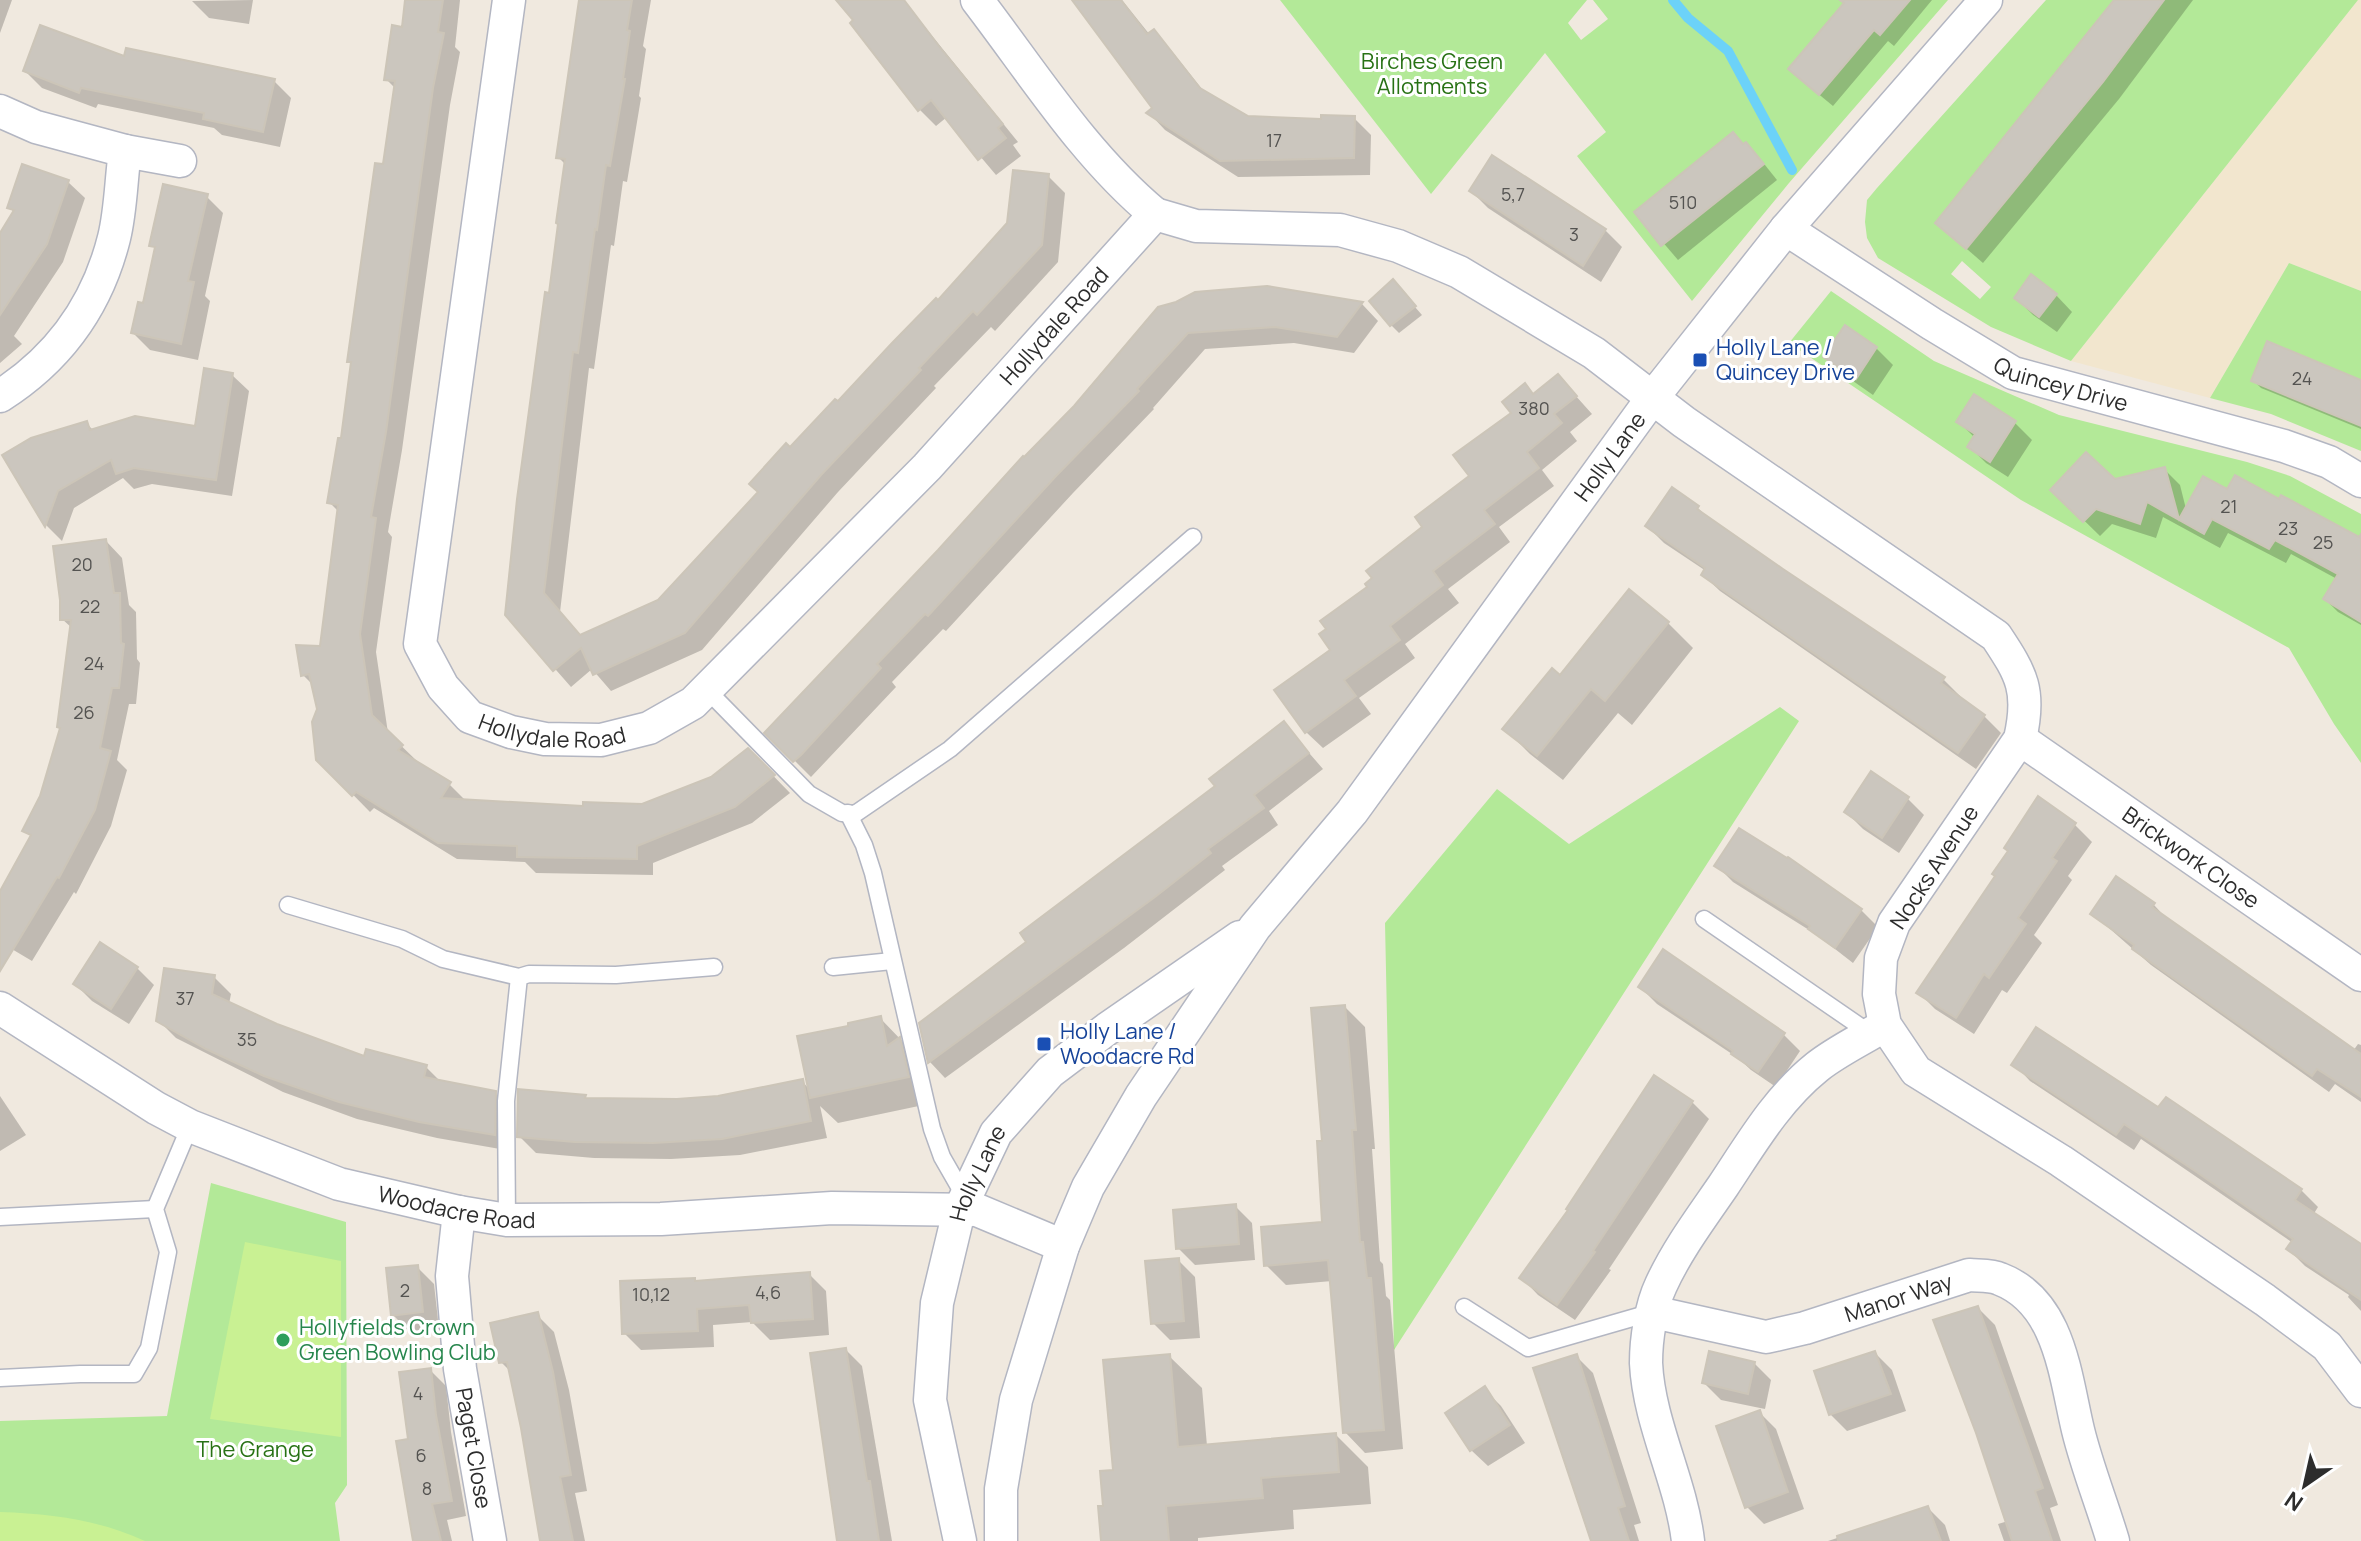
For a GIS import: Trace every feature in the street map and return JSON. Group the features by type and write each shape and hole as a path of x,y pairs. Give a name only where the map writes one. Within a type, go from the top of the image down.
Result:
{"street":[{"name":"Hollydale Road","path":"509,0 420,644 443,687 470,717 511,732 545,739 601,740 649,728 693,703 927,467 1155,214"},
{"path":"977,0 1100,162 1127,191 1155,214 1196,226 1340,230 1398,246 1471,279 1594,353 1653,397"},
{"name":"Holly Lane","path":"1001,1541 1001,1489 1016,1400 1063,1246 1088,1187 1141,1096 1255,927 1352,812 1653,397 1786,229 1986,0"},
{"path":"0,111 36,127 125,151 180,161"},
{"path":"0,396 28,378 60,348 96,288 114,238 125,151"},
{"name":"Quincey Drive","path":"1786,229 2013,373 2284,446 2329,462 2361,481"},
{"name":"Nocks Avenue","path":"1653,397 1684,422 1996,636 2020,672 2026,711 2020,739 1894,923 1881,958 1878,1030 1916,1071 2061,1161 2327,1346 2361,1391"},
{"name":"Brickwork Close","path":"2020,739 2361,975"},
{"name":"Holly Lane","path":"960,1541 930,1400 937,1303 962,1204 996,1133 1050,1072 1255,927"},
{"name":"Woodacre Road","path":"0,1008 156,1108 190,1126 339,1184 459,1212 507,1220 661,1219 832,1208 962,1204 1063,1246"},
{"path":"1688,1541 1685,1519 1651,1400 1646,1361 1660,1287 1681,1249 1768,1119 1818,1066 1878,1030"},
{"name":"Paget Close","path":"459,1212 452,1276 460,1369 490,1541"},
{"name":"Manor Way","path":"1653,1312 1766,1337 1805,1328 1969,1275 1997,1278 2016,1287 2038,1307 2055,1338 2078,1431 2113,1541"}],"lane":[{"path":"706,689 809,794 842,813 855,814 950,749 1193,537"},
{"path":"848,813 864,845 873,873 932,1129 962,1204"},
{"path":"288,905 402,939 443,959 519,977 529,974 616,975 714,967"},
{"path":"1704,919 1878,1030"},
{"path":"833,967 892,961"},
{"path":"507,1220 506,1101 519,977"},
{"path":"0,1378 134,1374 149,1348 168,1252 155,1209 190,1126"},
{"path":"0,1217 155,1209"},
{"path":"1464,1307 1528,1348 1653,1312"}],"shaded area":[{"path":"2361,0 2361,291 2289,263 2210,398 2071,361"}],"green space":[{"name":"Birches Green Allotments","path":"1280,0 1587,0 1568,23 1581,40 1608,19 1593,0 1948,0 1789,183 1692,301 1577,156 1606,132 1545,53 1431,194"},
{"path":"2046,0 2358,0 2071,361 1991,327 1878,258 1867,238 1865,222 1867,200","holes":["1962,261 1991,287 1980,299 1951,274"]},
{"path":"2289,263 2361,291 2361,451 2271,414 2210,398"},
{"path":"1831,291 1934,361 2059,415 2247,462 2290,476 2361,514 2361,763 2289,648 2021,500 1789,343"},
{"path":"1780,707 1799,721 1394,1350 1385,923 1497,789 1569,844"},
{"name":"The Grange","path":"211,1183 346,1222 347,1485 335,1503 340,1541 0,1541 0,1421 167,1416"},
{"name":"Hollyfields Crown Green Bowling Club","path":"245,1242 341,1261 341,1437 210,1419"},
{"path":"0,1512 74,1519 109,1527 145,1541 0,1541"}],"building":[{"path":"405,0 443,0 438,32 444,33 433,88 386,432 371,517 376,518 360,634 372,715 403,745 398,750 451,782 441,798 583,806 583,802 642,804 711,777 748,748 775,775 735,807 637,846 637,859 517,857 517,846 438,843 356,792 352,796 316,760 312,722 317,709 309,674 301,676 296,645 320,646 338,505 327,503 338,438 341,438 351,362 347,362 375,163 383,164 395,81 384,80 392,25 402,27"},
{"path":"579,0 632,0 625,79 595,229 578,353 573,352 544,593 580,635 658,600 758,492 749,484 786,443 790,447 835,399 838,401 936,298 938,300 1007,223 1013,170 1049,174 1042,245 977,315 973,311 919,368 921,370 821,475 685,633 593,675 581,648 553,671 505,615 545,292 549,293 558,224 565,159 556,158"},
{"path":"836,0 904,0 1003,124 998,128 1006,138 978,160 931,100 918,111 850,23 853,20"},
{"path":"1072,0 1121,0 1147,34 1154,29 1200,88 1248,116 1321,119 1321,115 1355,116 1354,158 1220,161 1146,113 1152,108"},
{"path":"1840,0 1910,0 1880,35 1874,30 1819,95 1788,69 1844,3"},
{"path":"2114,0 2164,0 2103,82 1966,249 1935,223"},
{"path":"40,25 124,56 126,48 275,79 263,132 203,119 204,113 81,88 79,93 23,71"},
{"path":"1733,132 1764,164 1661,246 1634,212"},
{"path":"1492,155 1606,229 1583,266 1469,191"},
{"path":"22,164 69,180 47,244 0,315 0,233 14,210 7,208"},
{"path":"163,184 208,194 188,281 194,282 181,344 131,333 138,302 143,303 155,247 149,246"},
{"path":"2031,274 2057,294 2039,317 2014,298"},
{"path":"1393,279 1416,306 1390,326 1369,301"},
{"path":"1267,286 1363,302 1337,337 1275,327 1188,333 1137,389 1139,391 928,616 925,614 877,664 881,668 801,755 793,762 764,733 1023,456 1074,406 1158,307 1195,292"},
{"path":"1845,325 1877,347 1856,379 1823,357"},
{"path":"2267,341 2361,380 2361,426 2251,381"},
{"path":"204,368 233,373 216,480 134,468 116,474 111,460 58,491 45,527 2,455 31,438 87,421 90,430 135,416 195,426"},
{"path":"1558,374 1577,396 1554,414 1562,423 1527,452 1539,468 1484,510 1495,524 1433,571 1443,585 1390,626 1400,640 1344,680 1356,696 1305,733 1274,690 1330,650 1319,634 1326,629 1320,621 1367,587 1365,584 1372,578 1366,571 1422,527 1415,517 1469,476 1453,455 1511,413 1502,402 1525,383 1533,394"},
{"path":"1974,394 2016,421 1990,462 1967,447 1975,434 1956,422"},
{"path":"2086,452 2115,479 2165,467 2179,519 2203,476 2227,489 2235,475 2279,499 2281,495 2359,537 2361,534 2361,622 2323,599 2338,574 2275,540 2269,549 2212,519 2204,534 2147,502 2140,524 2096,509 2083,522 2050,490"},
{"path":"1672,487 1699,506 1697,509 1783,569 1945,677 1941,683 1985,715 1958,753 1701,575 1705,568 1645,526"},
{"path":"106,539 114,593 120,593 121,643 124,644 119,688 112,688 100,748 111,751 95,810 59,878 0,971 0,891 31,835 22,831 40,796 60,728 57,727 71,620 60,620 53,546"},
{"path":"1629,589 1669,622 1605,701 1591,689 1537,756 1502,729 1552,668 1560,675"},
{"path":"1284,721 1309,753 1254,795 1264,808 1208,849 1211,853 1155,897 928,1063 919,1023 1026,942 1020,933 1215,786 1209,779"},
{"path":"1871,771 1909,797 1882,838 1844,812"},
{"path":"2038,796 2076,823 2052,858 2057,861 2018,918 2026,924 1989,978 1984,974 1956,1018 1916,993 1995,876 1992,874 2008,851 2004,848"},
{"path":"1739,828 1788,857 1862,909 1835,948 1808,929 1810,926 1714,866"},
{"path":"2116,876 2155,903 2152,907 2361,1054 2361,1097 2317,1069 2312,1076 2132,949 2134,945 2090,914"},
{"path":"100,942 138,967 111,1009 73,984"},
{"path":"1663,949 1785,1033 1758,1072 1731,1054 1733,1051 1638,987"},
{"path":"164,968 215,975 212,994 277,1024 364,1056 366,1049 427,1065 424,1077 496,1091 495,1135 419,1122 339,1102 264,1076 206,1049 156,1021"},
{"path":"1345,1005 1356,1130 1352,1130 1360,1242 1363,1242 1367,1278 1371,1278 1384,1430 1343,1433 1328,1260 1264,1266 1261,1227 1322,1222 1317,1141 1322,1141 1311,1008"},
{"path":"881,1016 887,1046 900,1037 909,1077 810,1098 797,1036"},
{"path":"2036,1027 2158,1107 2166,1097 2302,1189 2295,1200 2361,1244 2361,1300 2286,1249 2293,1239 2195,1171 2124,1124 2116,1135 2011,1065"},
{"path":"1654,1075 1693,1101 1557,1305 1519,1278 1568,1210"},
{"path":"803,1079 811,1121 722,1139 653,1143 575,1142 517,1137 518,1089 586,1095 585,1098 677,1099 718,1096"},
{"path":"1236,1204 1239,1244 1176,1249 1173,1210"},
{"path":"1179,1258 1184,1321 1151,1324 1145,1261"},
{"path":"418,1265 423,1312 391,1316 386,1268"},
{"path":"810,1272 813,1319 751,1323 749,1305 697,1309 698,1331 622,1334 620,1281 695,1278 695,1281"},
{"path":"1978,1306 2043,1488 2035,1491 2052,1541 2012,1541 1976,1433 1933,1320"},
{"path":"538,1312 553,1372 571,1475 560,1477 573,1541 540,1541 507,1362 499,1363 490,1323"},
{"path":"846,1348 879,1541 837,1541 810,1353"},
{"path":"1709,1351 1755,1362 1748,1394 1702,1383"},
{"path":"1875,1351 1891,1394 1829,1415 1814,1371"},
{"path":"1170,1354 1178,1447 1336,1433 1339,1472 1261,1478 1263,1498 1166,1506 1169,1541 1101,1541 1098,1506 1103,1506 1100,1471 1113,1470 1103,1360"},
{"path":"1577,1354 1625,1506 1618,1508 1629,1541 1591,1541 1533,1368"},
{"path":"431,1368 452,1501 432,1504 441,1541 413,1541 396,1441 408,1439 399,1372"},
{"path":"1485,1386 1510,1425 1470,1451 1445,1413"},
{"path":"1760,1410 1788,1492 1745,1508 1716,1426"},
{"path":"1928,1506 1941,1541 1838,1541 1837,1536"}],"waterway":[{"path":"1673,0 1688,18 1728,51 1792,170"}],"place":[{"name":"Holly Lane / Quincey Drive","path":"1700,360"},
{"name":"Holly Lane / Woodacre Rd","path":"1044,1044"},
{"name":"Hollyfields Crown Green Bowling Club","path":"283,1340"}]}
